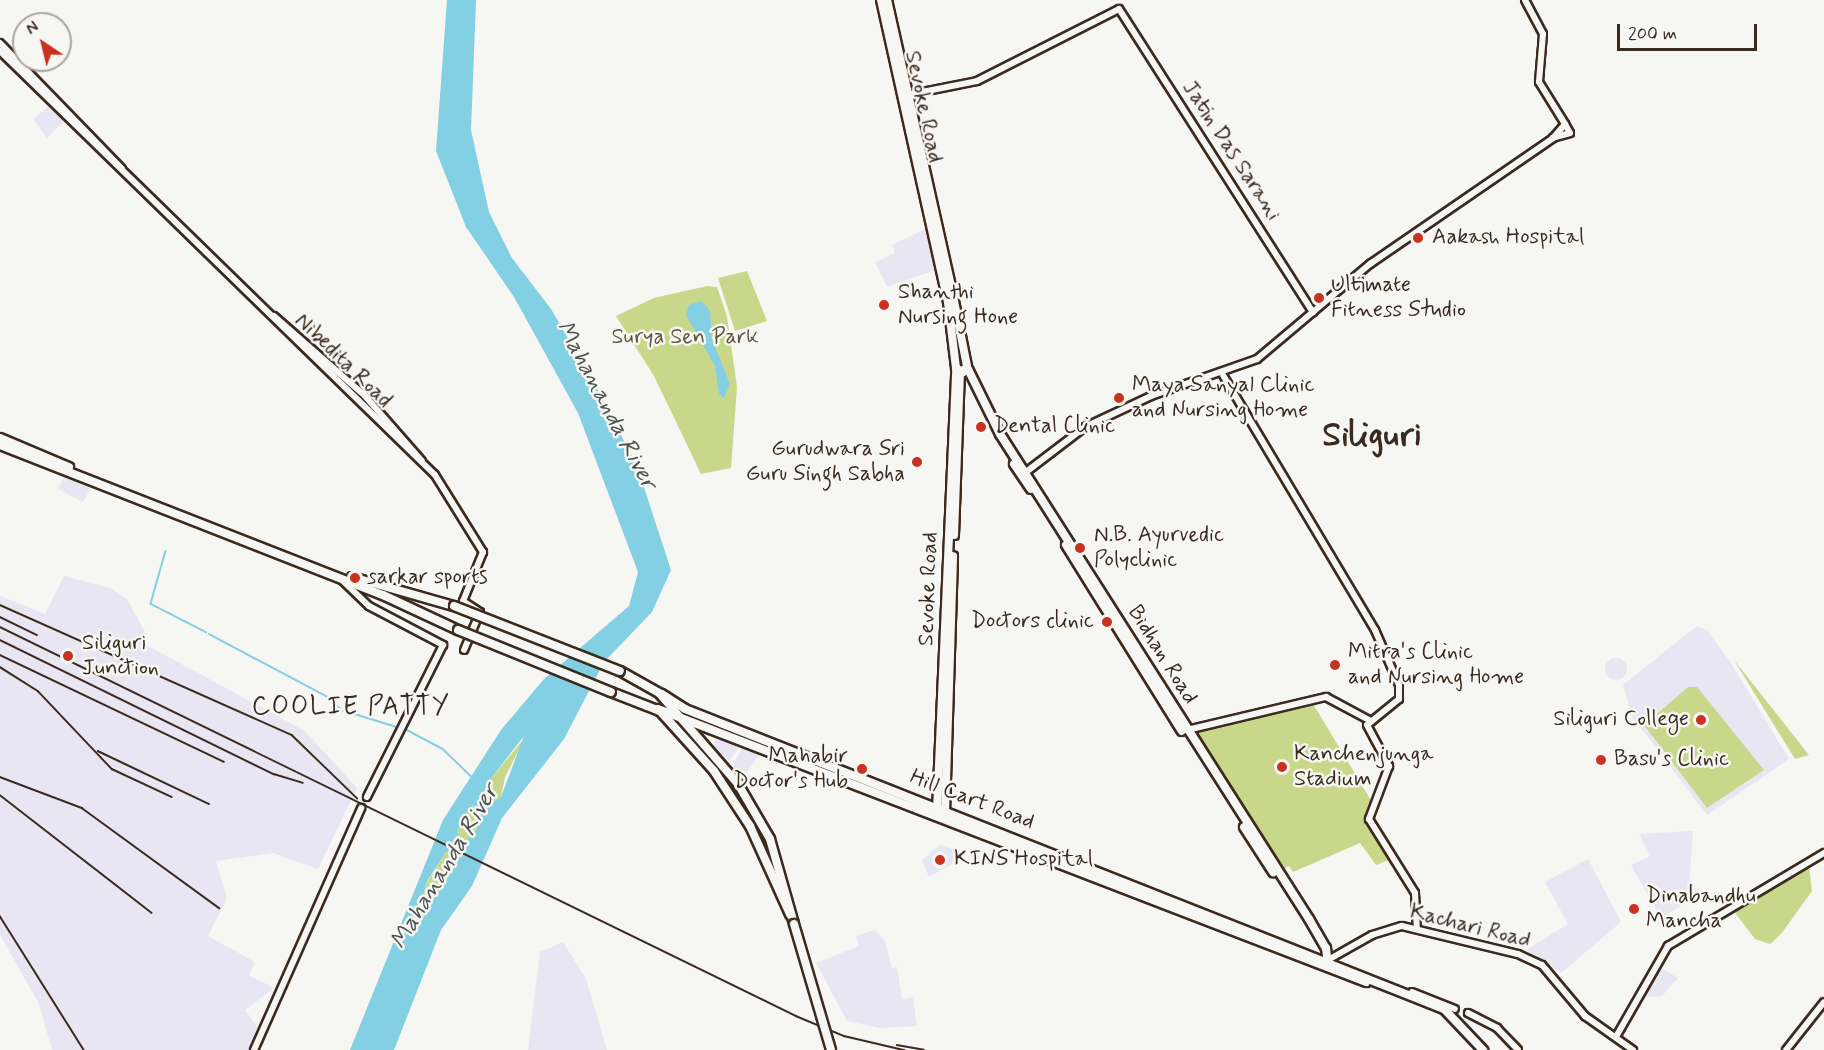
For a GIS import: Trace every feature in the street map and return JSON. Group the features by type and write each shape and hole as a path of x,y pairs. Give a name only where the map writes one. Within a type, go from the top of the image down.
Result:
{"main road":[{"name":"Sevoke Road","path":"881,0 925,190 961,367 952,489 942,811"},
{"name":"Sevoke Road","path":"887,0 904,95"},
{"name":"Bidhan Road","path":"961,367 973,378 988,421 1024,474 1320,943 1324,962"},
{"path":"4,443 358,580 454,606 620,671 659,693 680,712 754,809 776,856 831,1050"},
{"name":"Hill Cart Road","path":"150,501 611,692 656,708 680,712 942,811 1452,1014 1483,1050"},
{"path":"656,708 674,724 736,801 793,920"},
{"path":"674,724 680,712"}],"street":[{"path":"1024,474 1085,427 1157,394 1223,375 1275,346 1383,254 1553,138 1565,124 1539,82 1543,34 1525,0"},
{"name":"Jatin Das Sarani","path":"904,95 977,81 1119,9 1313,312"},
{"name":"Nibedita Road","path":"0,43 111,152 123,171"},
{"name":"Nibedita Road","path":"0,51 424,464 483,552 463,601 480,612 464,650"},
{"path":"1223,375 1392,666 1399,699 1369,720"},
{"path":"340,578 369,606 443,645 367,797"},
{"path":"1185,730 1331,697 1369,720"},
{"path":"1369,720 1370,737 1389,766 1374,798 1371,826 1415,893 1417,928"},
{"path":"254,1050 361,808"},
{"path":"1617,1035 1668,946 1824,853"},
{"name":"Kachari Road","path":"1324,962 1386,930 1417,928 1535,961 1585,1016 1617,1035 1633,1050"},
{"path":"1378,984 1455,1009"},
{"path":"1786,1050 1824,1002"},
{"path":"1468,1013 1497,1028 1518,1050"}],"shaded area":[{"path":"50,105 66,119 47,138 33,119"},
{"path":"926,229 935,270 887,287 875,262 895,253 892,245"},
{"path":"64,477 92,486 83,502 58,489"},
{"path":"64,576 110,588 127,599 145,632 141,642 305,731 357,788 318,869 273,853 216,861 227,898 208,936 255,962 249,975 274,988 245,1010 257,1026 251,1050 52,1050 39,1004 0,935 0,596 45,614"},
{"name":"Siliguri College","path":"1697,626 1707,630 1731,663 1789,759 1707,815 1632,716 1623,685"},
{"path":"1616,658 1624,661 1627,669 1624,677 1616,680 1608,677 1605,669 1608,661"},
{"path":"720,733 742,743 729,761 713,745"},
{"path":"745,742 764,748 739,783 730,771"},
{"path":"1693,831 1688,902 1661,918 1631,865 1650,856 1639,834"},
{"name":"KINS Hospital","path":"940,844 956,851 957,861 929,877 922,861"},
{"path":"1588,859 1621,922 1561,973 1526,950 1568,924 1545,882"},
{"path":"875,930 885,941 892,968 897,967 902,999 913,997 917,1026 880,1028 847,1021 816,963 859,946 856,936"},
{"path":"563,942 586,979 607,1050 528,1050 540,952"},
{"path":"1659,967 1678,978 1662,996 1642,997"}],"green space":[{"path":"747,271 767,321 735,331 718,278"},
{"name":"Surya Sen Park","path":"707,286 717,287 727,316 737,387 731,468 701,474 654,376 616,316 654,298"},
{"path":"1734,660 1809,755 1795,759"},
{"path":"1688,687 1697,687 1764,770 1707,808 1644,725"},
{"name":"Kanchenjunga Stadium","path":"1312,702 1372,802 1365,821 1389,860 1376,865 1360,843 1293,872 1289,866 1281,870 1191,731"},
{"path":"526,736 505,777 501,797 488,805 489,781"},
{"path":"474,803 477,829 462,845 457,831"},
{"path":"446,852 458,855 458,862 415,928 427,882"},
{"path":"1809,866 1812,891 1781,934 1770,944 1755,939 1733,910"}],"water":[{"path":"447,0 476,0 471,130 489,212 512,258 551,309 594,383 637,466 671,570 652,612 604,662 564,739 502,818 472,886 441,930 394,1050 350,1050 443,820 501,730 544,679 629,606 638,572 578,413 514,297 466,227 436,151","holes":["524,736 501,797 488,805 489,781","474,803 477,829 462,845 457,831","446,852 458,855 458,862 415,928 427,881"]},
{"path":"701,301 710,310 712,340 730,384 724,398 719,394 715,366 686,315 689,305"}],"waterway":[{"path":"166,551 151,604 206,632"},
{"path":"209,634 328,697 342,710 400,728"},
{"name":"Mahananda River","path":"405,729 443,749 473,778"}],"railway":[{"path":"0,605 292,735 357,798"},
{"path":"0,617 37,635"},
{"path":"0,627 796,1016 844,1036 904,1050"},
{"path":"0,640 274,774 303,783"},
{"path":"0,655 224,762"},
{"path":"0,667 38,691 112,769 172,797"},
{"path":"98,751 209,804"},
{"path":"0,777 82,808 219,908"},
{"path":"0,795 152,913"},
{"path":"0,916 84,1050"},
{"path":"897,1045 924,1050"}],"place":[{"name":"Aakash Hospital","path":"1418,238"},
{"name":"Ultimate Fitness Studio","path":"1319,298"},
{"name":"Shanthi Nursing Hone","path":"884,305"},
{"name":"Maya Sanyal Clinic and Nursing Home","path":"1119,398"},
{"name":"Dental Clinic","path":"981,427"},
{"name":"Gurudwara Sri Guru Singh Sabha","path":"917,462"},
{"name":"N.B. Ayurvedic Polyclinic","path":"1080,548"},
{"name":"sarkar sports","path":"355,578"},
{"name":"Doctors clinic","path":"1107,622"},
{"name":"Siliguri Junction","path":"68,656"},
{"name":"Mitra's Clinic and Nursing Home","path":"1335,665"},
{"name":"Siliguri College","path":"1701,720"},
{"name":"Basu's Clinic","path":"1601,760"},
{"name":"Kanchenjunga Stadium","path":"1282,767"},
{"name":"Mahabir Doctor's Hub","path":"862,769"},
{"name":"KINS Hospital","path":"940,860"},
{"name":"Dinabandhu Mancha","path":"1634,909"}],"district":[{"name":"Siliguri","path":"1372,436"},
{"name":"COOLIE PATTY","path":"351,708"}]}
